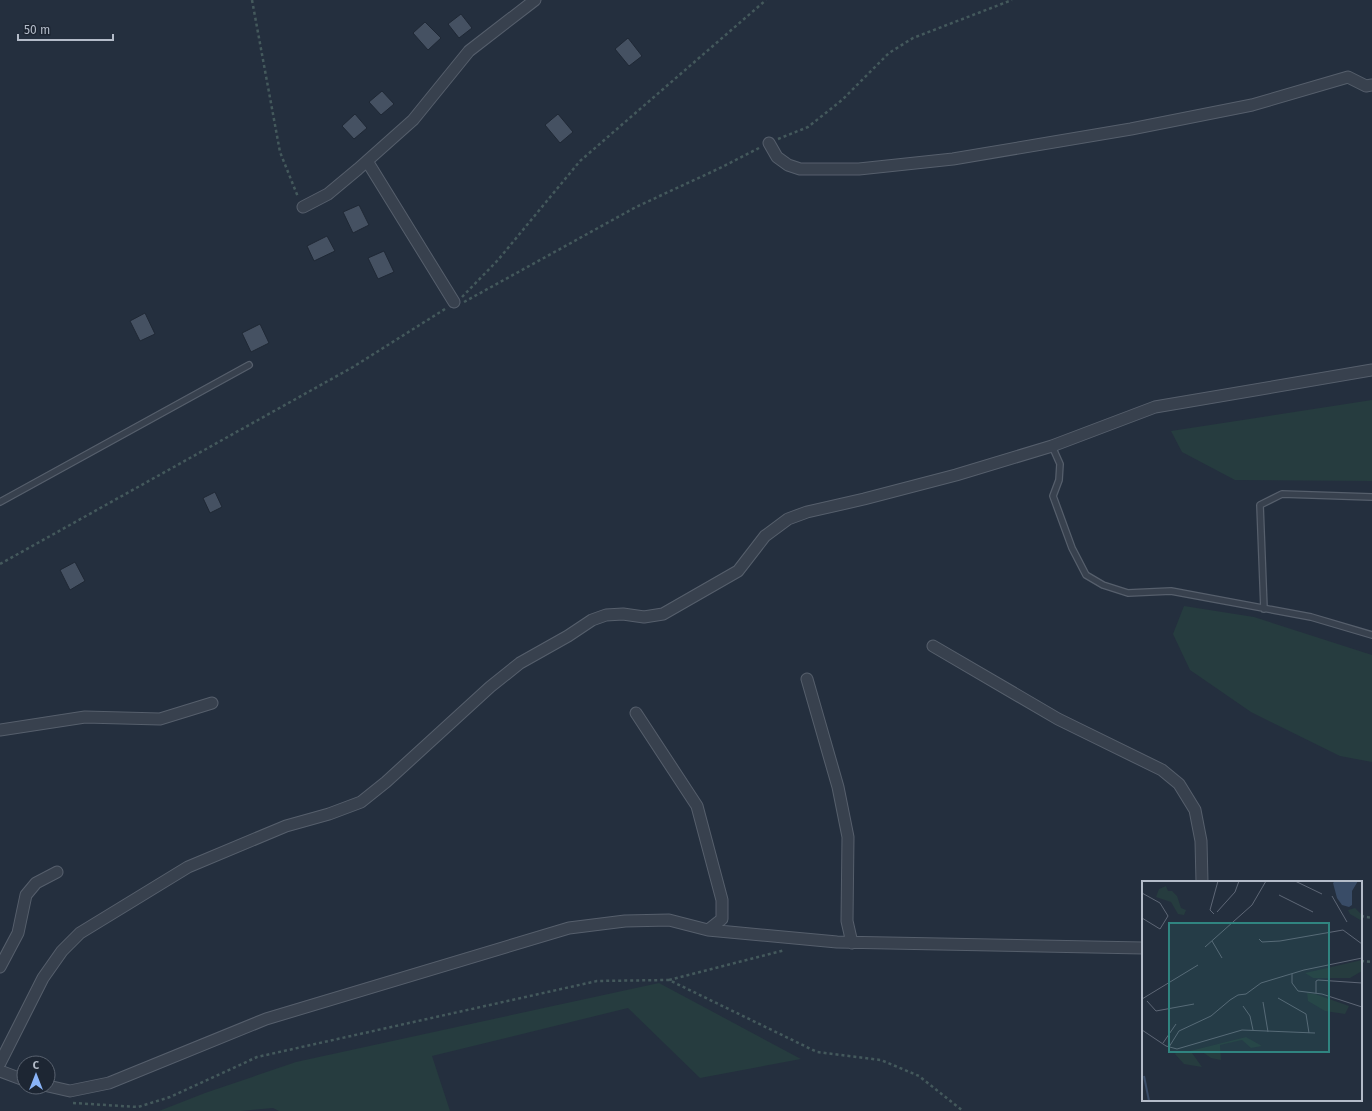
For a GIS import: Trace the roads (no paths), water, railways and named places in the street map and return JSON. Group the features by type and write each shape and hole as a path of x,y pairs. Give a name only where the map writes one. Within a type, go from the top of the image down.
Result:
{"street":[{"path":"303,207 328,194 413,120 469,51 535,0"},
{"path":"769,143 777,157 788,165 800,169 859,170 953,159 1131,129 1252,105 1348,77 1366,86 1372,85"},
{"path":"367,161 454,305"},
{"path":"0,1063 43,978 62,951 80,933 188,867 286,826 329,814 361,802 386,782 490,687 520,663 568,636 592,620 617,614 644,617 663,614 738,571 765,536 788,519 807,512 864,500 956,475 1052,446 1155,407 1372,370"},
{"path":"933,646 1058,720 1162,770 1179,784 1195,810 1201,841 1202,881"},
{"path":"807,680 838,787 848,837 847,921 852,943"},
{"path":"0,730 85,717 160,719 212,704"},
{"path":"636,713 697,806 722,900 722,919 708,930"},
{"path":"0,967 18,933 26,895 36,883 57,872"},
{"path":"56,1088 70,1091 109,1083 266,1019 569,928 625,921 669,920 708,930 852,943 1142,948"},
{"path":"0,1071 16,1077"}],"lane":[{"path":"0,502 249,365"},
{"path":"1052,446 1060,464 1059,480 1053,496 1072,548 1086,575 1103,585 1128,593 1171,591 1311,617 1372,635"},
{"path":"1264,609 1260,505 1282,494 1372,497"}]}
